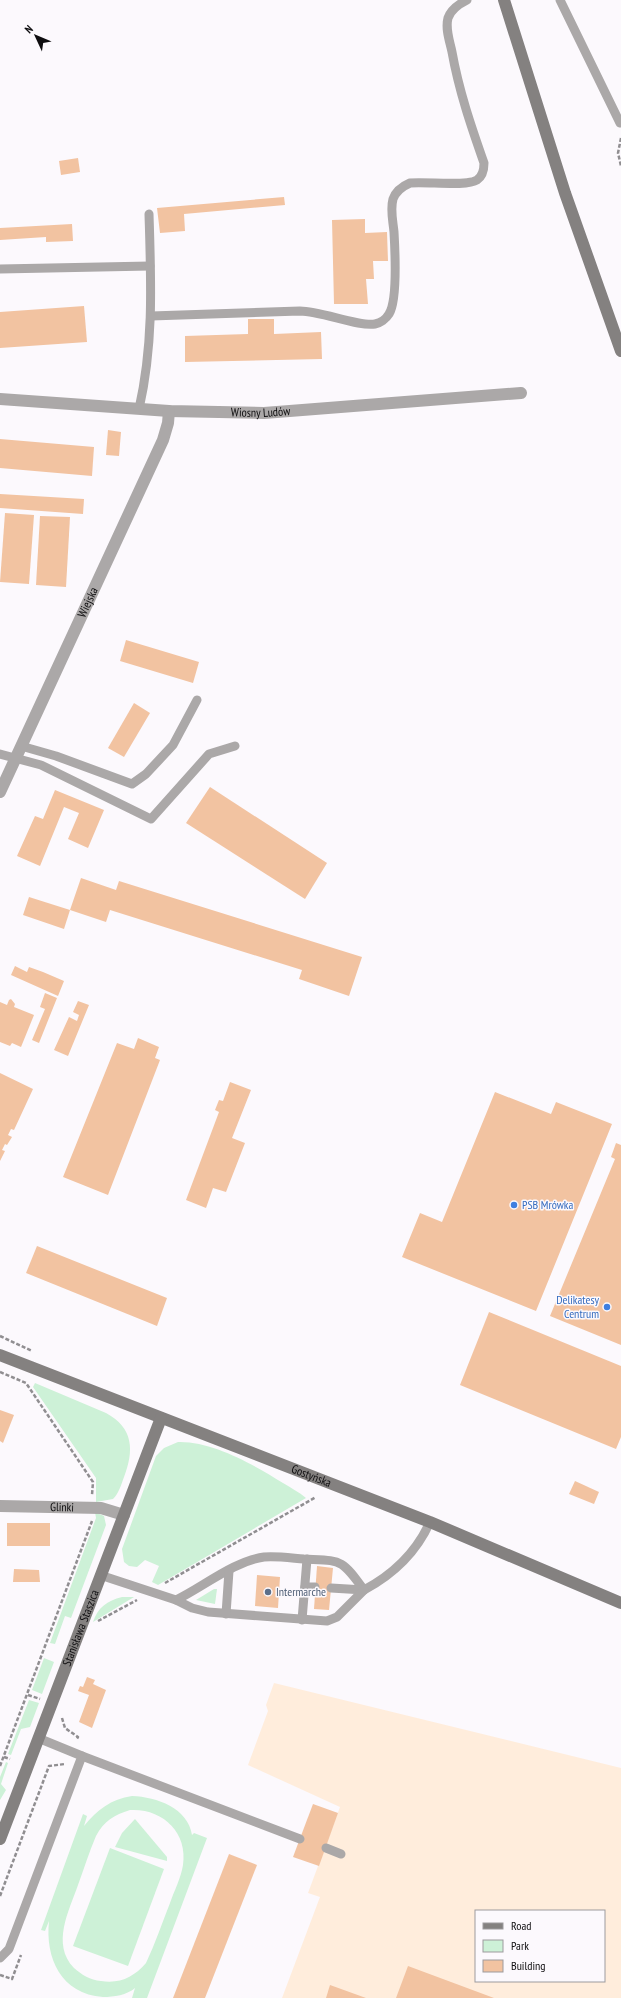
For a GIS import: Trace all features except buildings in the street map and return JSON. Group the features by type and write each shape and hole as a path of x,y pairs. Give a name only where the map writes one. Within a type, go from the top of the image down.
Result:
{"main road":[{"path":"504,0 565,193 621,352"},
{"name":"Gostyńska","path":"0,1355 430,1522 621,1604"},
{"name":"Stanisława Staszica","path":"0,1839 3,1819 38,1738 161,1418"}],"street":[{"name":"Wiosny Ludów","path":"0,398 169,411 264,413 520,393"},
{"name":"Wiejska","path":"0,792 163,440 168,423 169,411"},
{"name":"Glinki","path":"0,1506 107,1509 124,1515"}],"lane":[{"path":"151,316 300,311 320,312 372,324 385,318 389,314 394,299 394,239 392,209 395,195 404,186 410,183 472,182 481,176 484,170 484,163 461,96 448,30 448,18 451,13 460,4 467,0"},
{"path":"560,0 620,123"},
{"path":"139,409 146,370 151,316 149,214"},
{"path":"0,269 150,266"},
{"path":"21,746 56,756 132,784 146,774 173,745 197,700"},
{"path":"0,754 41,765 151,819 209,754 235,746"},
{"path":"100,1575 176,1600 200,1611 302,1620 332,1620 348,1607 364,1590 400,1565 416,1547 430,1522"},
{"path":"176,1600 229,1571 256,1559 265,1557 333,1560 343,1564 364,1590"},
{"path":"302,1620 307,1559"},
{"path":"226,1614 229,1571"},
{"path":"305,1587 315,1587"},
{"path":"331,1588 364,1590"},
{"path":"38,1738 300,1838"},
{"path":"0,1958 8,1949 82,1756"},
{"path":"326,1848 341,1854"}],"path":[{"path":"621,138 618,153 621,166"},
{"path":"0,1336 34,1353 33,1356"},
{"path":"0,1372 26,1383 93,1482 93,1518 28,1695 0,1766"},
{"path":"164,1586 165,1583 316,1497"},
{"path":"96,1622 137,1599 144,1602"},
{"path":"28,1695 41,1699"},
{"path":"63,1716 62,1720 65,1728 78,1737 75,1742"},
{"path":"4,1757 10,1759"},
{"path":"0,1896 49,1766 64,1766 67,1760"}],"shaded area":[{"path":"274,1683 621,1768 621,1998 282,1998 320,1897 308,1893 340,1807 248,1765 268,1711 266,1705"}],"green space":[{"path":"35,1383 106,1413 115,1419 127,1433 130,1449 129,1458 121,1486 113,1499 96,1502 96,1478 33,1387"},
{"path":"178,1442 205,1445 233,1455 295,1490 306,1498 158,1585 152,1582 159,1566 145,1560 137,1567 129,1566 124,1562 122,1549 156,1456 164,1448"},
{"path":"95,1512 104,1516 106,1525 71,1618 65,1616 55,1644 50,1643 96,1518"},
{"path":"214,1589 217,1589 215,1604 196,1600"},
{"path":"122,1597 134,1597 93,1622 98,1612 104,1605 112,1600"},
{"path":"44,1658 54,1662 42,1694 32,1690"},
{"path":"29,1700 39,1703 30,1727 21,1729 11,1755 8,1754"},
{"path":"6,1762 8,1763 1,1784 6,1790 0,1800 0,1777"},
{"path":"124,1797 142,1797 170,1806 178,1811 184,1818 192,1835 194,1833 207,1838 147,1998 132,1998 135,1988 112,1997 88,1994 76,1989 66,1981 53,1961 48,1935 49,1921 45,1931 41,1930 83,1814 87,1816 84,1826 99,1810","holes":["130,1810 142,1810 162,1818 170,1824 177,1833 181,1842 183,1853 181,1875 146,1963 131,1976 120,1980 108,1982 93,1980 77,1971 67,1959 63,1938 67,1916 91,1848 102,1826 119,1814"]},
{"path":"135,1819 167,1857 167,1861 115,1847 122,1833"},
{"path":"110,1848 164,1869 128,1966 73,1946"}],"place":[{"name":"PSB Mrówka","path":"514,1205"},
{"name":"Delikatesy Centrum","path":"607,1307"},
{"name":"Intermarche","path":"268,1592"}]}
